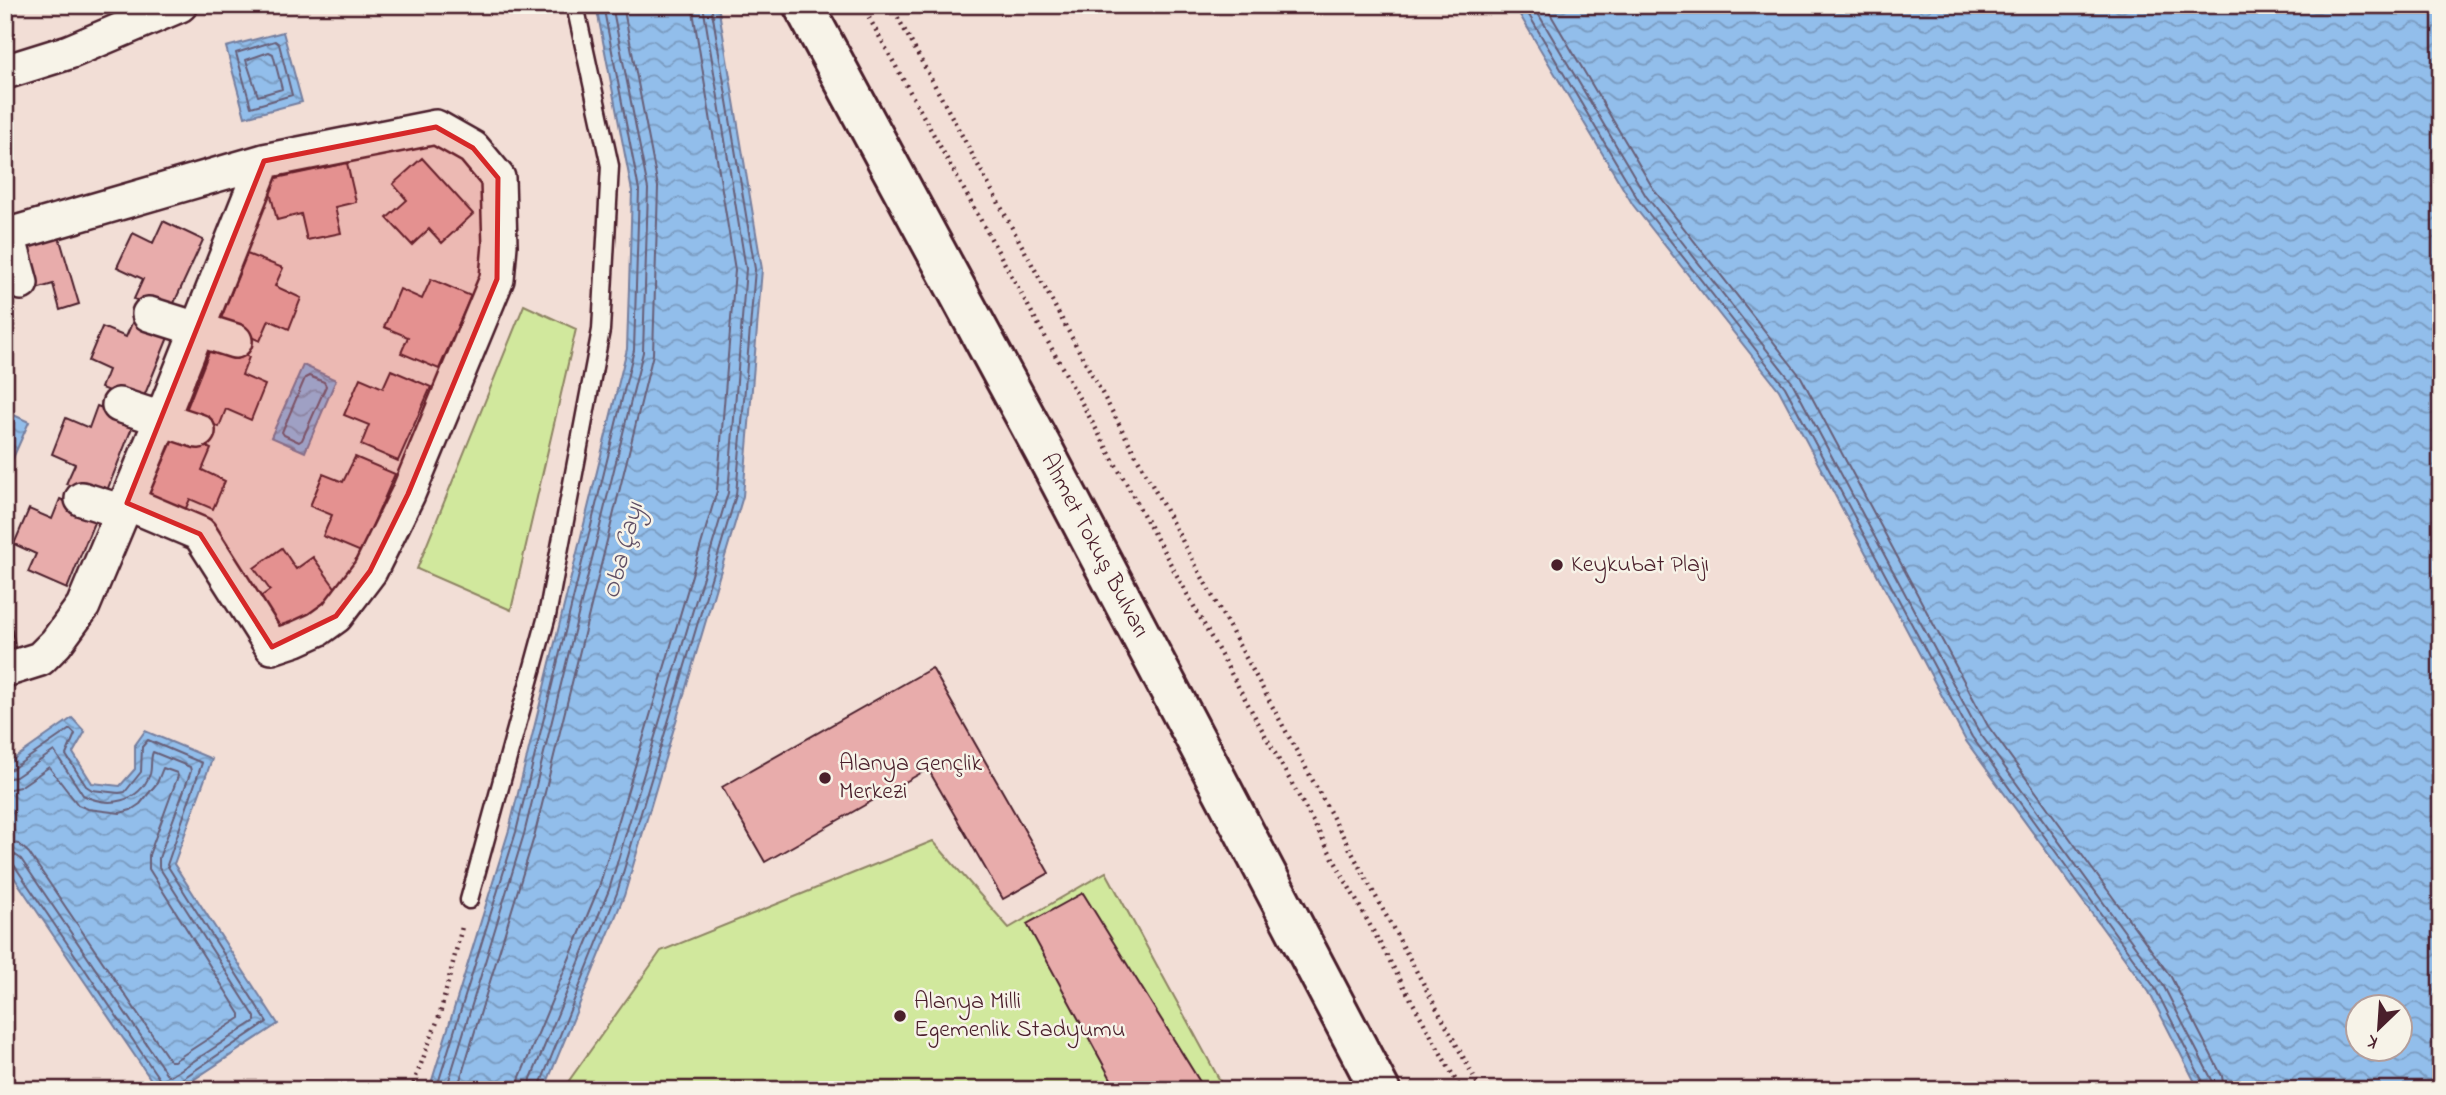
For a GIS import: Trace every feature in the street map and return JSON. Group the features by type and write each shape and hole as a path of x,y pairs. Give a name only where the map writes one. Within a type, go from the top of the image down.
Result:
{"main road":[{"name":"Ahmet Tokuş Bulvarı","path":"803,5 1045,453 1380,1090"}],"street":[{"path":"5,72 69,52 180,5"},
{"path":"19,284 6,236 264,161 436,127 472,148 487,162 498,178 500,245 497,279 408,494 370,571 336,617 318,629 272,647 201,534 125,507 82,499"},
{"path":"5,670 40,659 57,643 83,606 162,418 264,161"},
{"path":"149,314 235,341"},
{"path":"119,405 198,431"}],"lane":[{"path":"469,900 547,616 601,330 610,166 575,5"}],"path":[{"path":"862,5 1461,1090"},
{"path":"891,5 1481,1090"},
{"path":"411,1090 440,1014 469,900"}],"highlighted area":[{"path":"436,127 473,148 498,178 497,279 408,494 370,571 336,616 272,647 200,534 127,503 264,161"}],"green space":[{"path":"524,305 576,329 511,610 417,569"},
{"name":"Alanya Milli Egemenlik Stadyumu","path":"933,841 1009,928 1106,872 1225,1090 574,1090 568,1082 661,951"}],"water":[{"name":"Oba Çayı","path":"596,5 718,5 762,269 743,496 624,896 544,1090 429,1090 509,830 627,349 632,191"},
{"path":"1514,5 2441,5 2441,1090 2199,1090 2149,992 1966,741 1779,390 1633,205"},
{"path":"283,32 302,102 245,117 226,47"},
{"path":"303,365 336,380 305,452 271,437"},
{"path":"5,411 29,422 5,476"},
{"path":"72,718 85,732 73,753 92,783 120,786 135,769 135,745 145,731 212,759 174,864 278,1024 178,1090 158,1090 5,864 5,765"}],"building":[{"path":"422,158 473,214 442,243 429,229 412,245 387,218 407,200 393,184"},
{"path":"347,163 356,202 335,207 341,233 307,240 301,214 277,220 267,180"},
{"path":"163,221 203,240 169,314 134,299 143,279 117,267 133,233 153,243"},
{"path":"58,233 79,304 60,310 53,284 33,290 20,244"},
{"path":"247,254 283,268 275,286 301,298 289,329 269,320 260,341 219,323"},
{"path":"431,279 471,296 439,369 401,353 408,337 384,327 400,289 422,299"},
{"path":"135,316 171,330 141,404 101,388 108,370 88,361 102,327 126,337"},
{"path":"213,342 249,357 242,375 265,385 251,420 226,409 219,427 185,413"},
{"path":"391,370 431,387 398,461 361,445 369,425 344,415 360,378 383,388"},
{"path":"97,406 135,420 104,498 66,484 75,464 52,454 66,418 89,428"},
{"path":"176,433 211,449 202,470 225,481 213,509 190,499 182,517 146,500"},
{"path":"355,457 395,474 361,552 323,536 332,515 310,506 323,474 343,482"},
{"path":"60,499 97,515 67,589 28,572 36,554 14,544 29,509 52,519"},
{"path":"282,548 296,569 313,557 339,593 276,637 252,603 270,590 254,568"},
{"path":"10,618 17,659 5,661 5,619"},
{"name":"Alanya Gençlik Merkezi","path":"932,668 1049,873 1003,899 928,769 765,862 722,787"},
{"path":"1083,893 1205,1090 1117,1090 1027,924"}],"place":[{"name":"Keykubat Plajı","path":"1557,565"},
{"name":"Alanya Gençlik Merkezi","path":"825,778"},
{"name":"Alanya Milli Egemenlik Stadyumu","path":"900,1016"}]}
